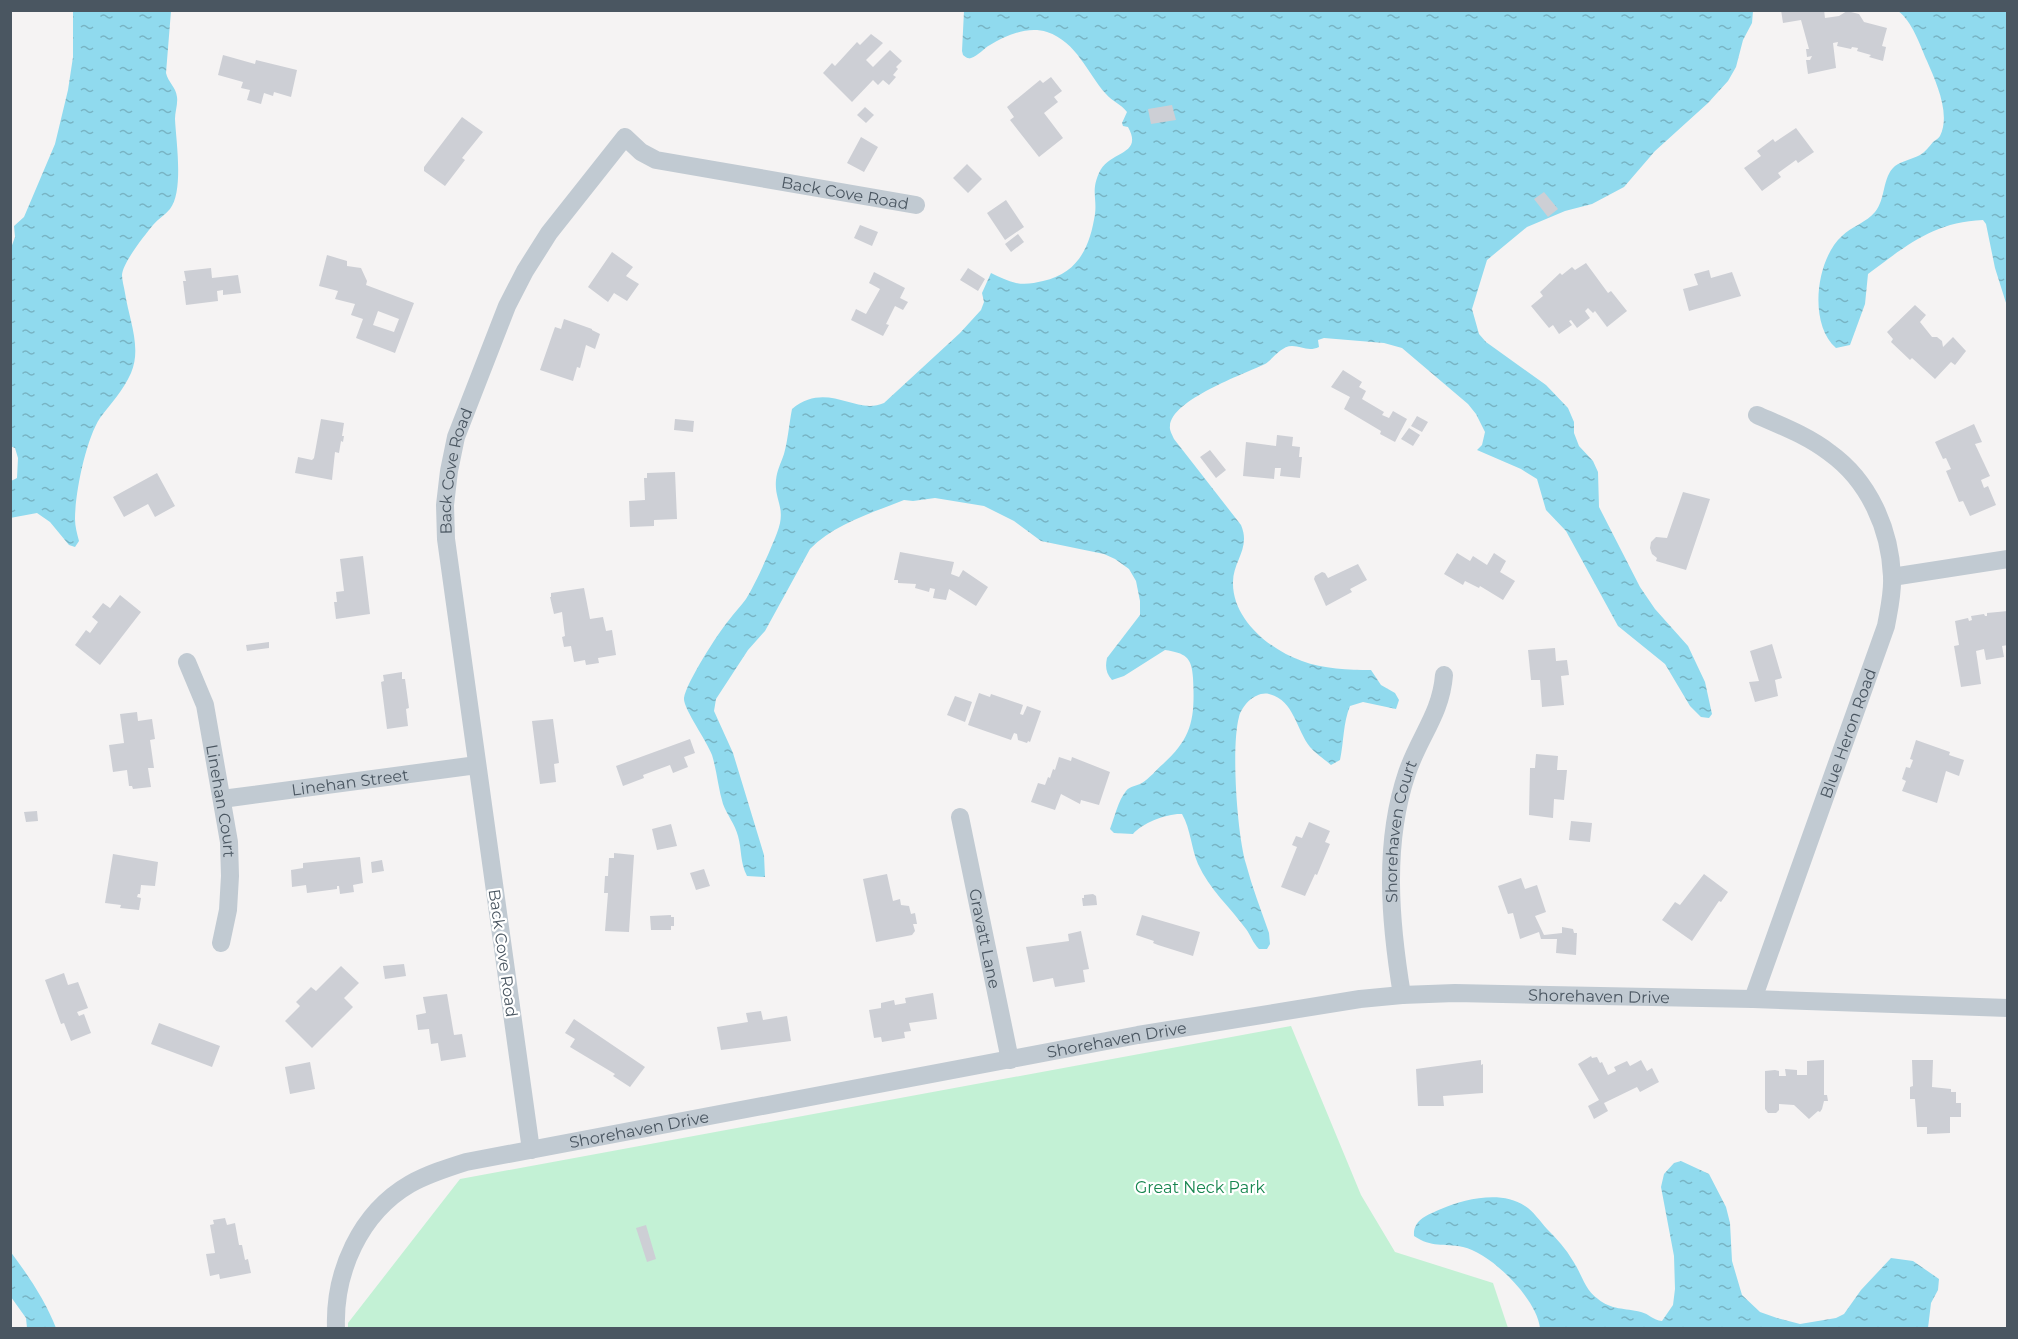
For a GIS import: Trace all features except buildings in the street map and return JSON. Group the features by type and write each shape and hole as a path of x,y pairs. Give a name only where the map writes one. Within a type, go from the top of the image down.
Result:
{"street":[{"name":"Back Cove Road","path":"531,1150 446,539 445,505 449,471 462,417 507,306 525,271 565,211 625,137 641,152 656,160 916,204"},
{"name":"Blue Heron Road","path":"1754,999 1886,626 1892,577 1884,529 1874,505 1850,471 1831,453 1804,436 1757,415"},
{"path":"1892,577 2007,560"},
{"name":"Linehan Court","path":"187,662 205,705 229,842 228,910 221,943"},
{"name":"Shorehaven Court","path":"1401,995 1394,950 1391,904 1394,831 1407,771 1439,706 1444,675"},
{"name":"Linehan Street","path":"222,799 477,765"},
{"name":"Gravatt Lane","path":"960,817 1010,1060"},
{"name":"Shorehaven Drive","path":"336,1329 339,1286 347,1259 356,1241 375,1215 397,1193 411,1183 466,1162 1138,1035 1360,999 1455,993 1754,999 2007,1008"}],"green space":[{"name":"Great Neck Park","path":"1291,1026 1361,1195 1395,1252 1493,1283 1508,1328 348,1328 348,1323 460,1179"}],"water":[{"path":"73,11 171,11 166,73 177,97 175,119 178,166 177,190 170,209 145,235 123,270 122,279 134,333 134,363 124,386 100,418 90,439 77,495 75,522 79,541 75,547 69,545 50,522 37,513 10,518 11,481 17,478 18,458 15,448 10,446 11,248 15,237 14,226 24,217 55,144 73,57"},
{"path":"964,11 1753,11 1752,23 1743,40 1736,67 1728,81 1708,103 1655,151 1624,187 1592,204 1565,211 1527,227 1487,260 1472,309 1479,334 1486,342 1546,385 1568,408 1574,422 1574,433 1579,446 1593,461 1598,472 1599,507 1640,587 1655,609 1688,646 1705,682 1712,714 1709,718 1701,717 1690,706 1665,664 1618,626 1566,531 1546,510 1537,479 1521,469 1477,450 1482,445 1485,432 1468,404 1402,348 1384,343 1324,338 1318,340 1319,347 1315,348 1292,346 1284,348 1265,364 1210,389 1182,407 1174,416 1170,428 1174,439 1241,525 1244,541 1234,574 1234,596 1246,620 1255,631 1278,649 1310,664 1371,670 1381,685 1395,693 1399,700 1396,709 1363,702 1350,706 1340,760 1331,765 1310,747 1294,716 1284,702 1277,697 1269,694 1259,695 1250,700 1241,712 1235,748 1240,832 1248,873 1269,933 1270,944 1267,949 1257,947 1246,929 1208,882 1198,864 1182,814 1156,819 1133,834 1114,833 1110,829 1126,791 1148,779 1181,745 1190,726 1193,704 1191,665 1186,657 1178,653 1165,650 1124,676 1112,680 1108,675 1107,658 1140,615 1136,581 1129,569 1104,554 1041,541 1014,521 984,506 935,498 904,500 867,515 830,533 810,549 765,631 748,650 716,699 714,711 733,753 764,855 765,877 747,876 737,832 723,804 712,755 687,709 684,698 690,681 710,646 750,592 777,533 781,510 776,480 785,449 792,409 805,401 817,398 873,406 884,403 960,333 981,310 984,302 982,293 991,273 1003,279 1027,284 1043,281 1066,272 1081,257 1090,237 1095,214 1095,185 1099,173 1110,160 1132,143 1128,127 1123,126 1122,123 1127,112 1106,94 1074,50 1066,43 1040,30 1017,32 988,46 974,57 968,58 963,55 962,51"},
{"path":"1898,11 2007,11 2007,306 1995,268 1986,224 1983,220 1949,225 1921,237 1868,274 1865,304 1850,345 1836,348 1827,337 1821,324 1819,308 1821,275 1826,260 1833,246 1842,236 1875,212 1881,201 1888,176 1895,166 1924,152 1939,137 1943,127 1943,108 1934,78 1915,34"},
{"path":"1681,1161 1709,1174 1726,1207 1730,1223 1732,1261 1742,1295 1760,1312 1800,1324 1836,1318 1844,1314 1861,1290 1891,1258 1913,1261 1939,1279 1938,1290 1931,1303 1928,1328 1540,1328 1537,1316 1522,1291 1486,1258 1463,1247 1432,1244 1414,1236 1416,1225 1422,1218 1451,1205 1472,1199 1494,1197 1515,1201 1531,1211 1561,1244 1593,1295 1613,1307 1641,1312 1662,1321 1673,1305 1675,1289 1674,1256 1661,1187 1664,1174 1674,1163"},
{"path":"10,1251 36,1288 56,1328 27,1328 26,1318 11,1297"}]}
